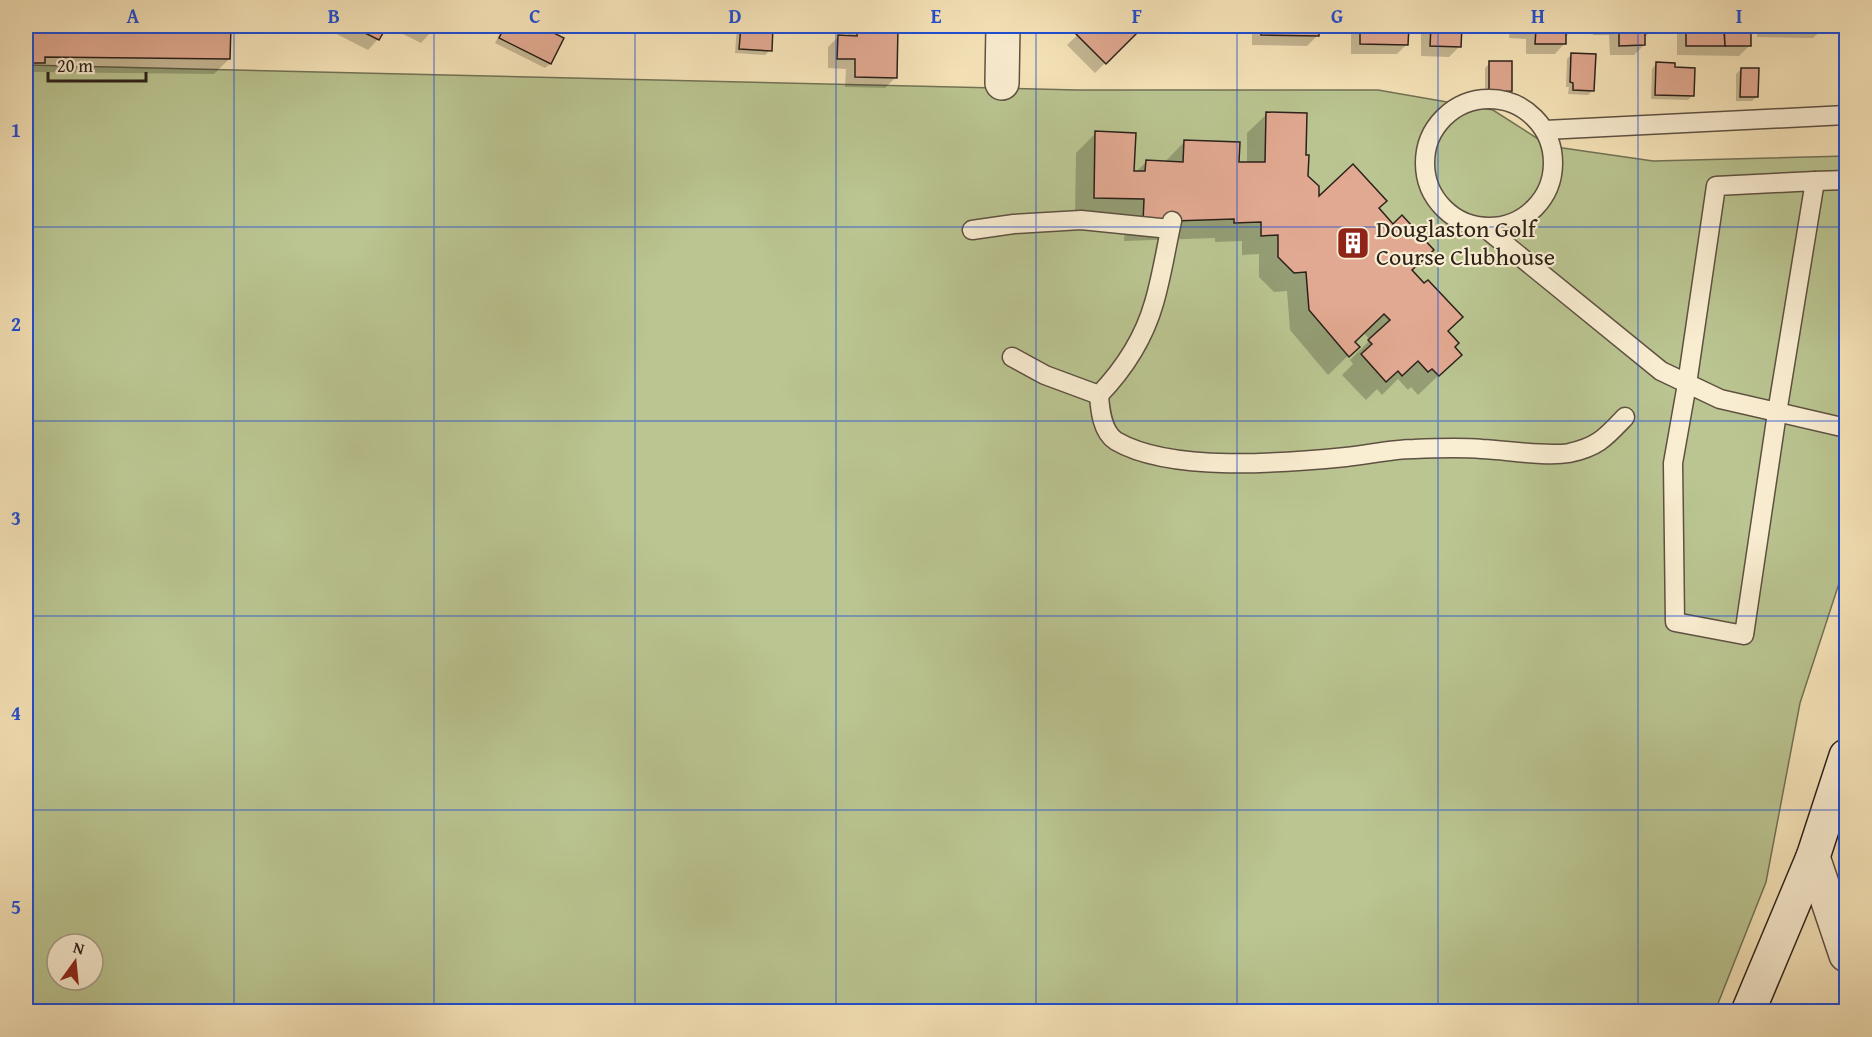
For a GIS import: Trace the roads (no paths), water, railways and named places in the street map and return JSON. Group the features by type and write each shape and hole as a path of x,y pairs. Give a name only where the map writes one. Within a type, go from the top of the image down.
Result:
{"street":[{"path":"1002,83 1003,26"},
{"path":"1748,1011 1813,857 1846,756"},
{"path":"1813,857 1846,955"}],"lane":[{"path":"1490,99 1512,103 1530,113 1545,130 1552,148 1554,169 1549,188 1538,205 1523,218 1504,225 1484,227 1463,221 1445,209 1432,192 1425,171 1426,149 1434,129 1449,113 1468,102 1490,99"},
{"path":"1545,130 1846,115"},
{"path":"1815,181 1744,635 1675,622 1673,463 1716,186 1815,181 1846,180"},
{"path":"972,230 1014,224 1081,220 1171,225 1153,306 1137,343 1117,376 1099,395 1101,418 1114,440 1149,453 1203,463 1272,463 1411,449 1480,448 1528,453 1568,453 1601,442 1625,417"},
{"path":"1484,227 1661,371 1720,399 1846,428"},
{"path":"1012,357 1045,375 1099,395"}],"place":[{"name":"Douglaston Golf Course Clubhouse","path":"1353,243"}]}
